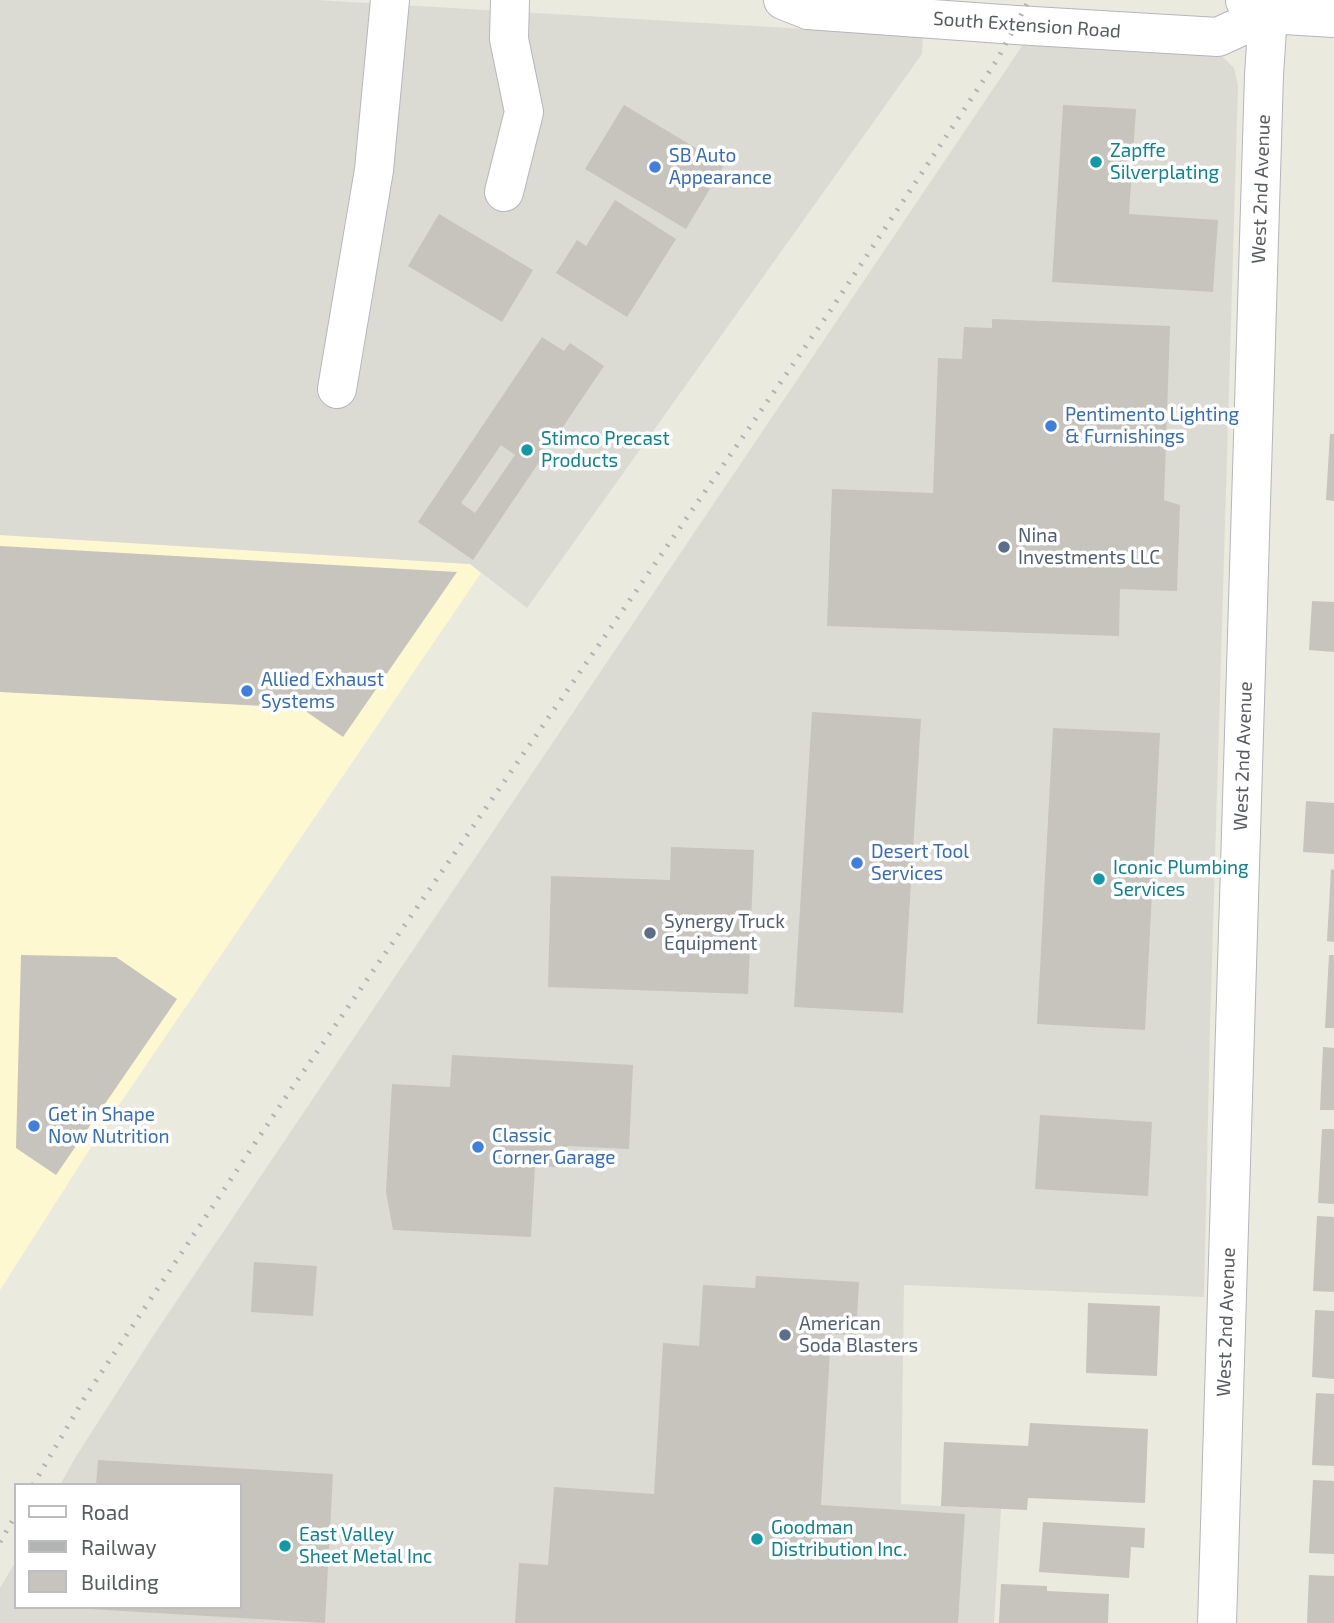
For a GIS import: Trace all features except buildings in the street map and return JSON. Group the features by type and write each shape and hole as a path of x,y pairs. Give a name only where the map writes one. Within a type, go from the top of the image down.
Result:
{"street":[{"path":"337,389 374,170 390,0"},
{"path":"504,192 524,112 509,39 510,0"},
{"name":"South Extension Road","path":"783,0 808,10 1218,37 1256,7 1334,18"},
{"name":"West 2nd Avenue","path":"1217,1623 1264,75 1256,7"}],"shaded area":[{"path":"0,0 317,0 923,36 922,54 527,608 470,564 0,535"},
{"path":"1024,43 1223,57 1234,68 1238,86 1204,1297 904,1285 901,1504 1001,1509 994,1623 0,1623 0,1588 14,1564 14,1609 242,1609 242,1483 61,1483 155,1333"},
{"path":"0,535 470,564 481,573 104,1127 0,1290"}],"railway":[{"path":"34,1483 85,1397 292,1088 830,311 997,60 1029,0"},
{"path":"0,1542 14,1518"}],"place":[{"name":"Zapffe Silverplating","path":"1096,162"},
{"name":"SB Auto Appearance","path":"655,167"},
{"name":"Pentimento Lighting & Furnishings","path":"1051,426"},
{"name":"Stimco Precast Products","path":"527,450"},
{"name":"Nina Investments LLC","path":"1004,547"},
{"name":"Allied Exhaust Systems","path":"247,691"},
{"name":"Desert Tool Services","path":"857,863"},
{"name":"Iconic Plumbing Services","path":"1099,879"},
{"name":"Synergy Truck Equipment","path":"650,933"},
{"name":"Get in Shape Now Nutrition","path":"34,1126"},
{"name":"Classic Corner Garage","path":"478,1147"},
{"name":"American Soda Blasters","path":"785,1335"},
{"name":"Goodman Distribution Inc.","path":"757,1539"},
{"name":"East Valley Sheet Metal Inc","path":"285,1546"}]}
